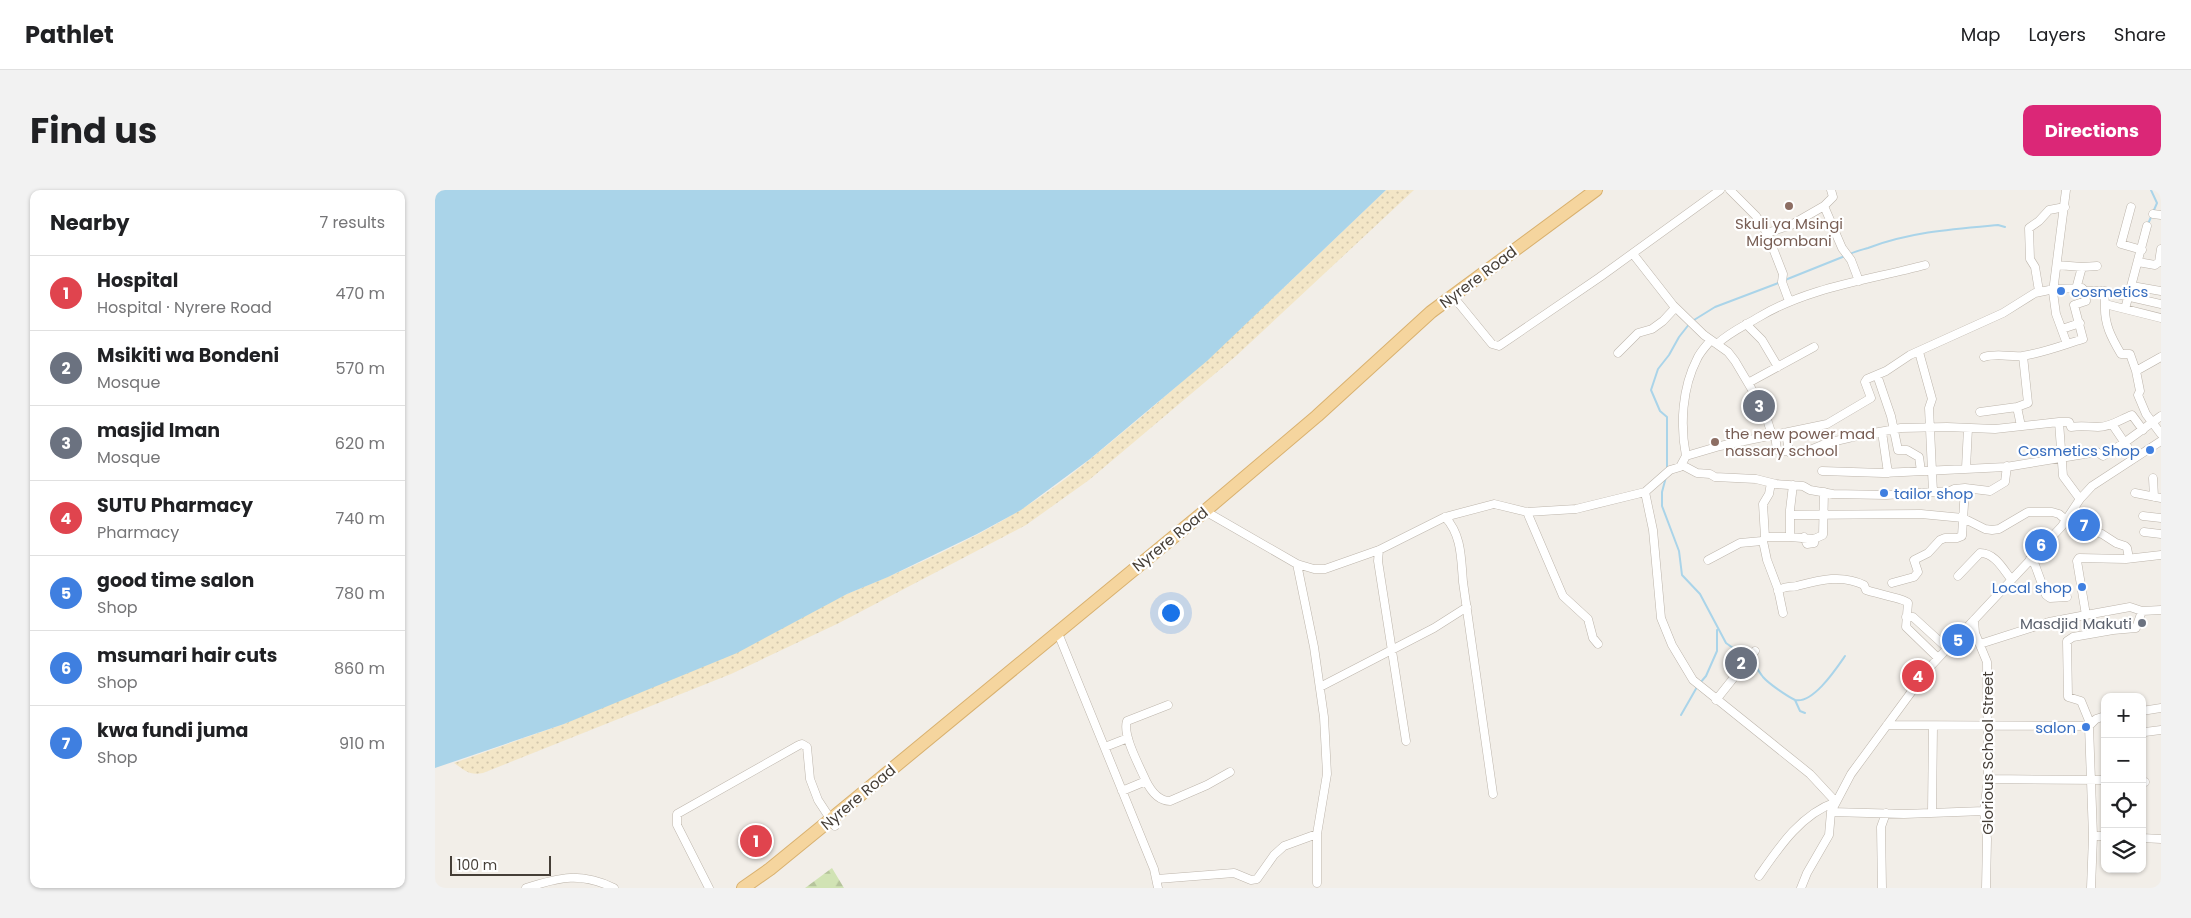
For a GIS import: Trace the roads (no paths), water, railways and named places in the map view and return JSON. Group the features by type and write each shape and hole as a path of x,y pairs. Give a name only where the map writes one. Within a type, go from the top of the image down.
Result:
{"main road":[{"name":"Nyrere Road","path":"743,888 833,823 1060,638 1317,416 1431,312 1596,190"},
{"name":"Nyrere Road","path":"756,888 1207,512 1322,420 1393,354 1457,300 1608,190"}],"street":[{"path":"1730,190 1756,216 1767,233 1789,301"},
{"path":"1767,233 1791,226 1824,206 1833,197 1831,190"},
{"path":"2066,190 2054,289 2056,314 2067,344"},
{"path":"1457,300 1492,344 1499,346 1633,254 1716,191"},
{"path":"1824,206 1833,229 1859,281"},
{"path":"2039,291 2035,267 2030,259 2029,228 2049,210 2065,207"},
{"path":"2131,207 2121,244 2142,250"},
{"path":"2125,309 2147,226"},
{"path":"2138,262 2155,265 2160,262 2161,249"},
{"path":"1633,254 1675,308 1728,352 1735,361 1764,410 1777,450 1803,453 1827,443 1893,430 1929,427 1995,429 2059,422 2069,422 2071,427 2088,425 2098,427 2112,424 2132,415 2143,430"},
{"path":"2057,265 2097,266"},
{"path":"1207,512 1297,564 1314,569 1325,569 1379,550 1445,517 1494,504 1527,512 1576,509 1645,492 1668,472 1682,465 1686,456 1683,432 1686,391 1697,358 1714,342 1789,301 1859,281 1925,266"},
{"path":"1984,357 1994,354 2011,357 2023,356 2083,338 2074,305 2086,301 2080,290 2082,267"},
{"path":"2131,286 2161,290"},
{"path":"1686,456 1720,446 1827,424 1871,398 1866,380 1919,352 2003,314 2039,291 2054,289 2104,291 2161,304"},
{"path":"2144,313 2150,290"},
{"path":"2104,291 2105,322 2110,336 2121,354 2130,354 2140,391 2138,395 2146,414 2161,434"},
{"path":"2105,304 2161,318"},
{"path":"1618,353 1639,333 1652,329 1663,321 1675,308"},
{"path":"2062,330 2079,323"},
{"path":"1747,324 1762,340 1778,367"},
{"path":"1748,383 1814,347"},
{"path":"1919,352 1932,399 1929,408 1929,427 1933,492"},
{"path":"1980,412 2017,407 2028,403 2023,356"},
{"path":"2136,371 2161,357"},
{"path":"1877,375 1897,450"},
{"path":"2017,407 2021,426"},
{"path":"1822,471 1888,473 2007,466 2097,452 2103,456 2143,430 2161,415"},
{"path":"2059,422 2060,458 2063,476 2080,499"},
{"path":"2112,424 2135,458"},
{"path":"1966,468 1968,428"},
{"path":"1882,432 1887,453 1888,473"},
{"path":"1786,433 1789,452"},
{"path":"1801,888 1807,872 1829,835 1831,812 1851,774 1938,658 2066,520 2080,499 2092,486 2161,441"},
{"path":"1887,453 1897,450 1914,452 1919,456 1921,471"},
{"path":"1682,465 1697,473 1710,474 1715,477 1756,479 1824,492 1886,495 1965,488 1993,490 2005,482 2007,466"},
{"path":"2135,493 2157,497 2153,478"},
{"path":"1771,483 1769,494 1763,504 1764,539 1767,560 1778,590 1783,612"},
{"path":"1790,537 1789,515 1793,485"},
{"path":"1892,583 1914,577 1918,572 1914,560 1928,553 1940,540 1960,538 1962,536 1965,488"},
{"path":"1645,492 1653,530 1661,618 1672,645 1699,686 1811,774 1836,802"},
{"path":"1708,560 1719,553 1732,549 1740,543 1790,537 1814,539 1823,535 1824,492"},
{"path":"1527,512 1563,596 1588,619 1593,638 1598,644"},
{"path":"1789,515 1921,514 1963,518 1985,529 1992,530 2028,512 2056,513 2066,520 2102,534 2116,543 2125,546 2129,558"},
{"path":"2143,516 2161,518"},
{"path":"1445,517 1453,525 1461,550 1493,794"},
{"path":"2144,532 2161,534"},
{"path":"1379,550 1378,561 1406,741"},
{"path":"1958,576 1980,553 1984,553 1995,559 2011,580"},
{"path":"2085,615 2077,559 2161,555"},
{"path":"2031,559 2046,595 2050,598 2067,597"},
{"path":"1297,564 1314,647 1324,716 1327,774 1317,834 1317,883"},
{"path":"1778,590 1785,586 1797,586 1808,582 1833,578 1864,584 1866,590 1907,601 1906,627 1938,658"},
{"path":"1320,687 1434,628 1467,607"},
{"path":"1980,644 2049,622 2085,615 2130,607 2142,612 2161,610"},
{"path":"2091,888 2093,836 2089,724 2081,702 2068,697 2067,641 2073,637 2136,628 2142,612"},
{"path":"1906,617 1913,617 1947,648"},
{"name":"Glorious School Street","path":"1974,620 1975,632 1987,662 1988,779 1984,811 1987,839 1986,888"},
{"path":"1060,638 1157,879 1158,888"},
{"path":"1716,700 1731,678 1755,651"},
{"path":"1168,705 1127,721 1125,726 1146,781 1158,798 1163,801 1170,801 1207,786 1230,772"},
{"path":"2146,710 2161,708"},
{"path":"1887,726 2089,724 2101,718"},
{"path":"1932,813 1933,726"},
{"path":"2146,732 2161,730"},
{"path":"1105,747 1128,738"},
{"path":"709,888 677,825 677,814 799,745 807,747 810,779 818,800 833,823"},
{"path":"1988,779 2101,780"},
{"path":"1122,791 1146,781"},
{"path":"1759,876 1794,829 1807,818 1836,802"},
{"path":"1831,812 1932,813 1984,811"},
{"path":"1882,888 1881,827 1886,813"},
{"path":"1157,879 1234,873 1251,880 1257,879 1274,855 1284,846 1317,834"},
{"path":"2093,836 2101,836"},
{"path":"2146,838 2161,839"},
{"path":"526,888 570,876 600,881 614,888"}],"water":[{"path":"435,190 1386,190 1207,361 1090,459 1021,510 977,534 888,577 847,594 737,653 564,724 435,768"}],"waterway":[{"path":"2148,224 2157,203 2151,190"},
{"path":"1850,254 1900,238 1916,235 1998,225 2005,227"},
{"path":"1785,280 1845,256"},
{"path":"1694,320 1715,307 1781,282"},
{"path":"1667,468 1667,417 1660,411 1651,390 1658,369 1690,323"},
{"path":"1666,477 1662,492 1662,506 1679,551 1682,575 1700,594 1726,643 1747,658"},
{"path":"1700,683 1706,676 1717,651 1717,630"},
{"path":"1795,700 1802,700 1816,691 1830,677 1845,656"},
{"path":"1751,661 1766,680 1795,700 1800,711 1805,713"},
{"path":"1681,715 1697,687"}],"place":[{"name":"Skuli ya Msingi Migombani","path":"1789,206"},
{"name":"cosmetics","path":"2061,291"},
{"name":"masjid Iman","path":"1759,406"},
{"name":"the new power mad nassary school","path":"1715,442"},
{"name":"Cosmetics Shop","path":"2150,450"},
{"name":"tailor shop","path":"1884,493"},
{"name":"kwa fundi juma","path":"2084,525"},
{"name":"msumari hair cuts","path":"2041,545"},
{"name":"Local shop","path":"2082,587"},
{"name":"Masdjid Makuti","path":"2142,623"},
{"name":"good time salon","path":"1958,640"},
{"name":"Msikiti wa Bondeni","path":"1741,663"},
{"name":"SUTU Pharmacy","path":"1918,676"},
{"name":"salon","path":"2086,727"},
{"name":"Hospital","path":"756,841"}]}
